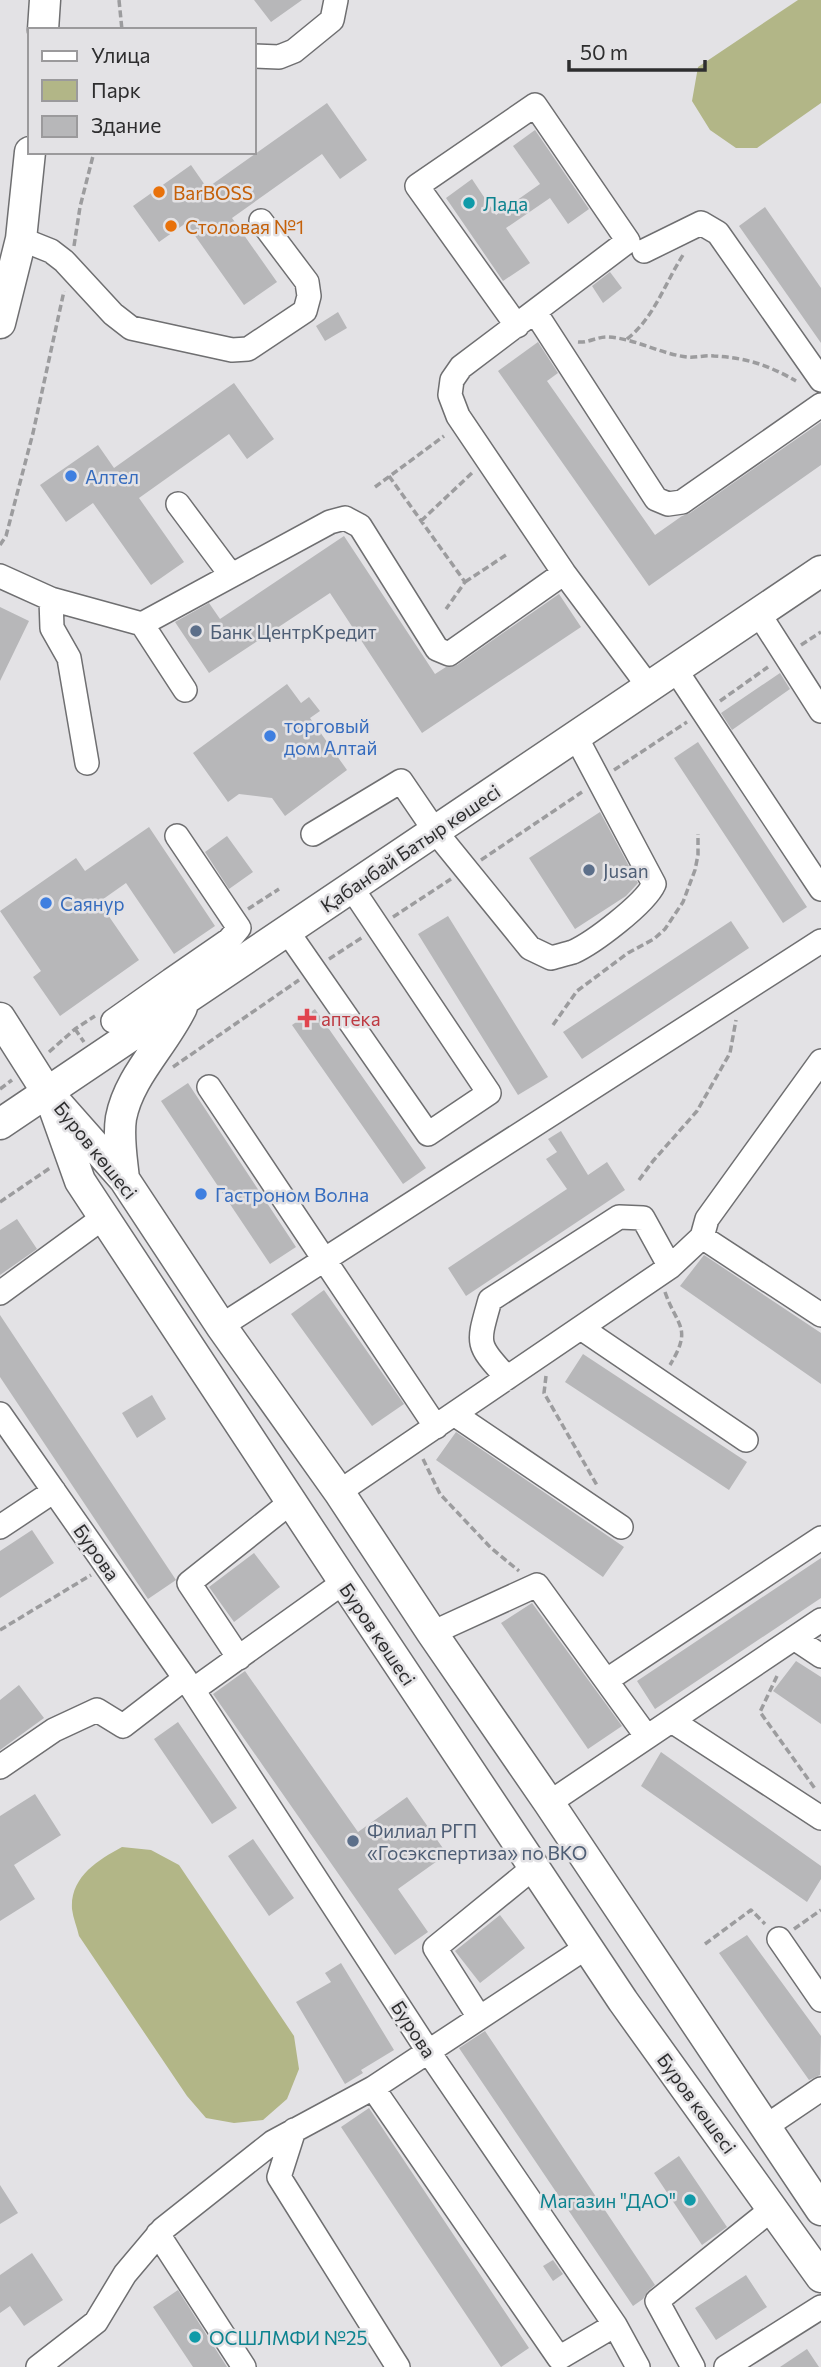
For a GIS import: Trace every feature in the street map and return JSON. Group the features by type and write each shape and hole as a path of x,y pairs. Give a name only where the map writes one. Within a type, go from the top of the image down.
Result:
{"main road":[{"path":"43,28 45,0"},
{"path":"0,323 21,239 30,154"},
{"name":"Қабанбай Батыр көшесі","path":"0,1124 95,1060 178,990 287,931 821,571"},
{"path":"124,1179 121,1121 126,1099 176,1021 178,990"},
{"path":"0,1018 47,1092"},
{"name":"Буров көшесі","path":"47,1092 124,1179 221,1326 339,1492 432,1633 550,1803 821,2210"},
{"name":"Буров көшесі","path":"47,1092 80,1181 587,1947 821,2277"},
{"path":"470,1772 508,1744"}],"street":[{"path":"256,56 279,57 295,51 332,20 336,0"},
{"path":"649,687 564,573 458,415 450,395 452,380 461,367 526,319 628,241 535,105 418,186 526,319 656,499 668,504 682,502 821,405"},
{"path":"21,239 51,251 70,267 113,314 131,328 232,350 248,349 305,312 310,296 307,282 261,221"},
{"path":"644,251 701,223 718,233 811,382"},
{"path":"177,504 231,575"},
{"path":"142,624 330,522 345,518 360,526 437,649 449,654 564,573"},
{"path":"0,576 51,599 142,624 185,690"},
{"path":"51,599 52,628 69,657 87,763"},
{"path":"759,614 821,711"},
{"path":"675,668 819,882"},
{"path":"313,834 401,781 435,831 530,948 551,958 574,951 624,917 650,892 654,884 576,737"},
{"path":"113,1021 178,990 239,928 177,835"},
{"path":"287,931 428,1134 489,1093 351,887"},
{"path":"221,1326 821,941"},
{"path":"339,1492 664,1271 702,1237 707,1219 821,1061"},
{"path":"209,1087 324,1259 445,1421 621,1527"},
{"path":"0,1293 104,1217"},
{"path":"507,1378 484,1352 480,1335 490,1300 620,1217 643,1218 664,1271"},
{"path":"702,1237 821,1315"},
{"path":"581,1328 746,1440"},
{"name":"Бурова","path":"0,1414 188,1685 428,2050 614,2325 638,2367"},
{"path":"0,1527 54,1491"},
{"path":"239,1658 189,1583 291,1502"},
{"path":"607,1679 821,1538"},
{"path":"0,1767 54,1730 97,1710 123,1726 188,1685 239,1658 344,1582"},
{"path":"432,1633 537,1585 647,1737"},
{"path":"550,1803 821,1620"},
{"path":"794,1638 821,1656"},
{"path":"671,1721 821,1818"},
{"path":"480,2017 435,1948 534,1868"},
{"path":"779,1939 821,2000"},
{"path":"38,2367 96,2322 125,2274 158,2234 273,2141 373,2088 587,1947"},
{"path":"373,2088 559,2358 614,2325"},
{"path":"765,2127 821,2089"},
{"path":"294,2130 279,2177 398,2367"},
{"path":"693,2367 657,2301 772,2209"},
{"path":"158,2234 243,2367"},
{"path":"726,2367 821,2307"}],"path":[{"path":"119,0 122,28"},
{"path":"0,545 6,536 33,433 93,154"},
{"path":"627,339 639,330 654,308 667,279 697,234 701,223"},
{"path":"569,342 583,343 598,337 627,339 688,357 711,355 743,359 811,382"},
{"path":"374,487 444,436"},
{"path":"421,521 476,469"},
{"path":"389,476 465,582"},
{"path":"446,609 465,582 506,555"},
{"path":"169,1070 313,969 467,870 821,632"},
{"path":"553,1025 577,991 665,929 682,902 695,870 698,834"},
{"path":"639,1180 697,1111 730,1053 741,992"},
{"path":"75,1029 95,1060"},
{"path":"658,1381 680,1349 682,1339 682,1326 667,1300 664,1271"},
{"path":"549,1350 544,1393 602,1493"},
{"path":"415,1441 440,1494 491,1548 537,1585"},
{"path":"0,1630 106,1565"},
{"path":"777,1675 760,1712 821,1797"}],"green space":[{"path":"798,0 821,0 821,103 757,148 736,148 710,130 692,101 698,67"},
{"path":"122,1847 151,1850 179,1865 294,2036 299,2069 287,2099 263,2120 234,2123 206,2118 187,2096 79,1936 72,1909 76,1888 87,1871"}],"building":[{"path":"254,0 302,0 271,22"},
{"path":"327,103 367,160 340,179 322,154 232,218 277,282 244,305 186,223 159,242 133,206 191,165 207,188"},
{"name":"Лада","path":"535,130 589,209 568,224 550,198 506,228 530,263 503,281 446,198 472,179 496,215 540,184 513,146"},
{"path":"765,207 821,288 821,343 739,226"},
{"path":"610,272 622,288 603,303 592,286"},
{"path":"338,312 347,328 325,341 316,326"},
{"path":"538,342 558,373 547,381 655,535 821,422 821,465 649,586 498,371"},
{"path":"234,383 274,439 247,459 229,434 139,498 184,562 151,585 93,503 66,522 40,485 98,445 114,468"},
{"path":"344,536 435,674 446,667 457,665 559,594 581,627 422,733 330,593 209,673 175,622 209,603 220,619"},
{"path":"0,607 29,621 0,681"},
{"path":"780,673 790,689 732,730 721,713"},
{"name":"торговый дом Алтай","path":"287,684 301,703 309,697 320,711 310,718 347,770 285,816 272,798 239,794 228,802 193,753"},
{"path":"698,742 807,907 783,923 674,758"},
{"name":"Jusan","path":"600,812 638,883 626,896 575,929 529,858"},
{"path":"149,827 215,926 174,954 126,883 99,902 139,960 60,1016 33,977 41,971 0,911 76,858 85,871"},
{"path":"227,836 253,872 229,889 205,852"},
{"path":"448,916 548,1077 518,1095 418,934"},
{"path":"731,921 749,948 582,1059 563,1032"},
{"path":"315,1009 426,1168 403,1184 292,1025"},
{"path":"188,1083 296,1247 270,1264 161,1101"},
{"path":"561,1131 588,1175 607,1162 625,1190 466,1296 448,1268 567,1189 546,1159 557,1152 548,1139"},
{"path":"17,1219 37,1249 0,1275 0,1230"},
{"path":"704,1255 821,1333 821,1384 680,1286"},
{"path":"324,1290 404,1404 372,1426 291,1314"},
{"path":"0,1315 176,1580 148,1599 0,1377"},
{"path":"583,1354 747,1462 729,1490 565,1382"},
{"path":"152,1395 166,1419 137,1438 122,1413"},
{"path":"456,1432 624,1547 603,1577 436,1460"},
{"path":"32,1530 54,1563 0,1598 0,1551"},
{"path":"254,1553 280,1587 234,1622 209,1587"},
{"path":"821,1558 821,1598 655,1709 637,1681"},
{"path":"532,1603 622,1726 588,1749 501,1623"},
{"path":"796,1661 821,1677 821,1724 773,1691"},
{"path":"245,1671 358,1832 407,1797 447,1854 398,1889 428,1932 395,1955 213,1694"},
{"path":"19,1685 44,1718 0,1750 0,1700"},
{"path":"178,1722 237,1808 212,1824 154,1739"},
{"path":"661,1752 821,1866 821,1879 807,1902 641,1786"},
{"path":"35,1794 61,1835 14,1865 35,1899 0,1921 0,1816"},
{"path":"253,1839 294,1898 269,1916 228,1856"},
{"path":"500,1915 525,1948 480,1983 455,1951"},
{"path":"747,1935 821,2036 820,2075 809,2080 719,1953"},
{"path":"341,1963 394,2050 361,2070 363,2073 345,2084 296,2002 331,1982 325,1973"},
{"path":"485,2031 655,2285 633,2306 459,2048"},
{"path":"369,2108 529,2348 501,2367 341,2127"},
{"name":"Магазин \"ДАО\"","path":"679,2156 727,2227 702,2245 654,2173"},
{"path":"0,2185 18,2213 0,2224"},
{"path":"32,2253 63,2300 24,2326 10,2306 0,2313 0,2275"},
{"path":"553,2260 563,2274 553,2281 543,2266"},
{"path":"746,2275 767,2307 716,2340 695,2308"},
{"name":"ОСШЛМФИ №25","path":"178,2290 227,2367 193,2367 153,2307"},
{"path":"807,2349 819,2367 780,2367"}],"place":[{"name":"BarBOSS","path":"159,192"},
{"name":"Лада","path":"469,203"},
{"name":"Столовая №1","path":"171,226"},
{"name":"Алтел","path":"71,476"},
{"name":"Банк ЦентрКредит","path":"196,631"},
{"name":"торговый дом Алтай","path":"270,736"},
{"name":"Jusan","path":"589,870"},
{"name":"Саянур","path":"46,903"},
{"name":"аптека","path":"307,1018"},
{"name":"Гастроном Волна","path":"201,1194"},
{"name":"Филиал РГП «Госэкспертиза» по ВКО","path":"353,1841"},
{"name":"Магазин \"ДАО\"","path":"690,2200"},
{"name":"ОСШЛМФИ №25","path":"195,2337"}]}
